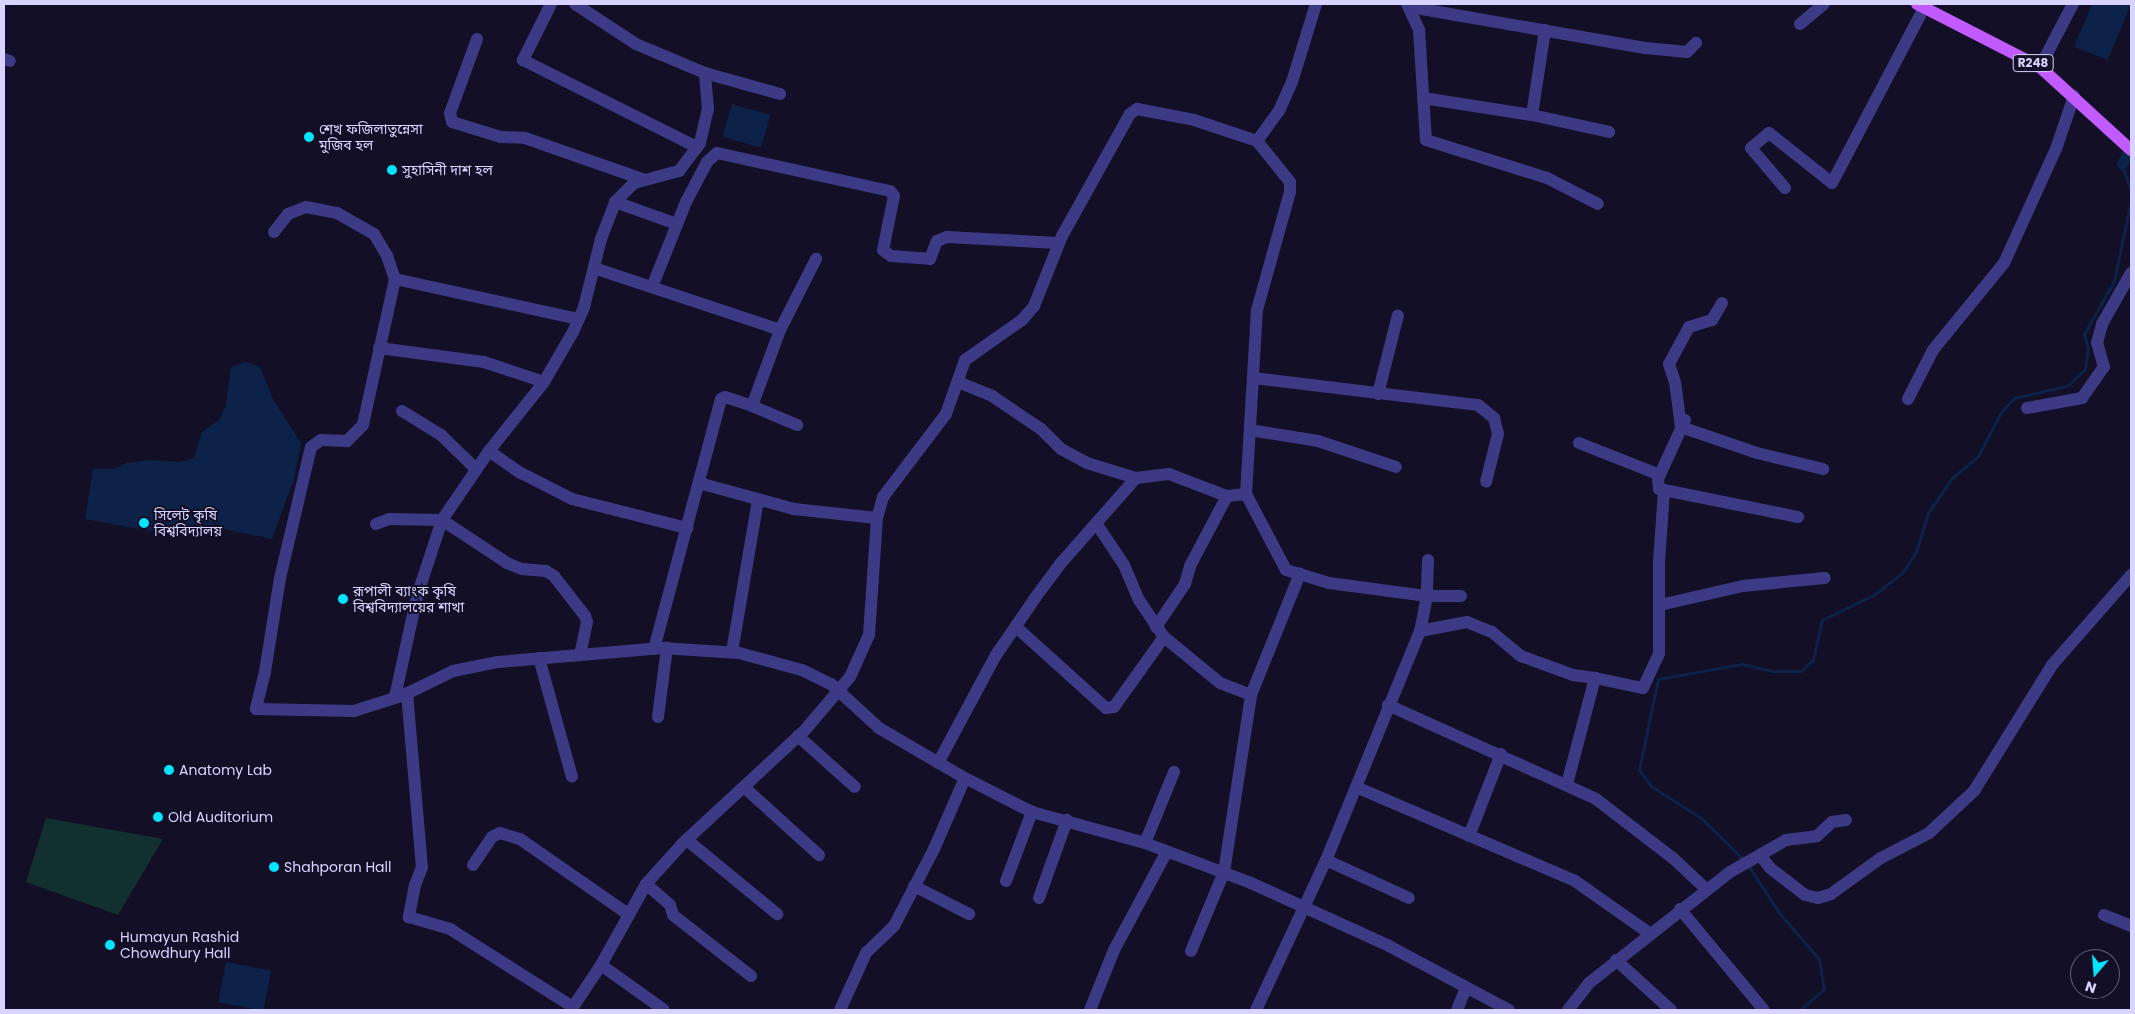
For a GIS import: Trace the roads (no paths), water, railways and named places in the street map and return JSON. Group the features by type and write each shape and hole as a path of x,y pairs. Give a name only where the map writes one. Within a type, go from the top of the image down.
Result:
{"main road":[{"name":"R248","path":"1921,6 2040,67 2131,150"}],"street":[{"path":"551,4 523,60 697,147"},
{"path":"575,4 636,44 705,73 780,94"},
{"path":"1257,142 1279,111 1292,82 1316,4"},
{"path":"1800,24 1824,4"},
{"path":"2040,67 2074,4"},
{"path":"1409,6 1670,50 1687,52 1696,43"},
{"path":"1409,6 1418,30 1426,140 1547,178 1598,204"},
{"path":"1785,188 1752,148 1769,133 1832,183 1921,6"},
{"path":"1532,115 1545,30"},
{"path":"477,39 450,113 452,122 501,137 526,138 645,180"},
{"path":"705,73 708,109 697,147 679,171 634,183 615,202 579,319 544,382 489,451 442,520 417,596 401,695 422,867 415,885 409,917 450,929 572,1008 601,965 646,884 687,840 745,788 840,692 859,660 869,635 877,518 883,498 946,414 965,360 1022,320 1034,306 1058,243 1130,114 1137,109 1194,120 1257,142 1290,182 1290,192 1257,310 1246,494 1286,570 1329,582 1427,596 1461,596"},
{"path":"1908,399 1933,350 2004,263 2056,149 2074,96"},
{"path":"1423,98 1532,115 1609,132"},
{"path":"652,287 678,224 707,162 717,152 890,191 894,196 883,250 891,256 930,259 937,241 947,237 1058,243"},
{"path":"615,202 678,224"},
{"path":"274,232 288,214 306,207 337,213 374,234 387,256 395,279 363,425 358,433 347,441 321,440 311,447 280,578 265,672 256,709 354,710 401,695 453,671 539,658 667,648 732,652 802,670 831,684 879,728 965,778 1032,812 1067,820 1145,844 1224,872 1306,907 1509,1010"},
{"path":"752,406 780,330 816,259"},
{"path":"594,268 780,330"},
{"path":"2028,408 2082,398 2104,367 2097,343 2102,324 2131,273"},
{"path":"395,279 579,319"},
{"path":"1722,303 1712,320 1689,327 1669,364 1684,422 1660,475 1659,490 1798,517"},
{"path":"1378,394 1398,315"},
{"path":"379,348 484,362 544,382"},
{"path":"1254,378 1378,394 1471,403 1494,418 1498,434 1486,482"},
{"path":"958,382 992,396 1041,429 1061,450 1086,463 1136,478 1169,474 1227,496 1246,494"},
{"path":"654,649 722,397 752,406 797,425"},
{"path":"402,411 442,435 476,469"},
{"path":"1684,422 1758,453 1823,469"},
{"path":"1250,430 1318,441 1396,468"},
{"path":"1579,442 1660,475"},
{"path":"489,451 522,474 572,499 687,528"},
{"path":"938,763 986,672 1016,627 1061,563 1136,478"},
{"path":"699,482 758,500 811,513 877,518"},
{"path":"1420,631 1468,622 1492,632 1521,656 1574,675 1643,688 1659,654 1664,491"},
{"path":"1016,627 1106,708 1114,706 1160,632 1185,584 1190,566 1227,496"},
{"path":"732,652 758,500"},
{"path":"376,524 389,519 442,520 507,563 522,569 546,571 554,576 585,616 587,622 580,655"},
{"path":"1096,523 1124,565 1139,600 1160,632 1220,683 1251,696"},
{"path":"1256,1010 1306,907 1420,631 1427,596 1428,560"},
{"path":"1191,950 1224,872 1251,696 1300,574"},
{"path":"1760,855 1770,868 1805,895 1818,898 1831,894 1881,858 1929,832 1974,791 2052,665 2131,575"},
{"path":"1660,605 1743,586 1825,578"},
{"path":"658,717 667,648"},
{"path":"539,658 572,777"},
{"path":"1567,784 1595,678"},
{"path":"1388,705 1501,754 1596,799 1630,823 1706,889"},
{"path":"798,736 855,787"},
{"path":"1469,836 1501,754"},
{"path":"1145,844 1174,772"},
{"path":"840,1010 866,953 894,926 965,778"},
{"path":"1356,787 1575,881 1649,933"},
{"path":"745,788 819,855"},
{"path":"1006,881 1032,812"},
{"path":"1040,898 1067,820"},
{"path":"1568,1010 1589,983 1616,960 1730,872 1786,840 1818,836 1832,822 1846,820"},
{"path":"473,865 492,837 500,833 520,839 628,914"},
{"path":"687,840 777,914"},
{"path":"1090,1010 1114,950 1166,853"},
{"path":"1326,860 1409,898"},
{"path":"646,884 670,905 673,915 752,976"},
{"path":"914,886 969,914"},
{"path":"1680,909 1764,1010"},
{"path":"2104,915 2131,926"},
{"path":"1616,960 1671,1010"},
{"path":"601,965 664,1010"},
{"path":"1457,1010 1466,988"}],"water":[{"path":"2092,4 2131,4 2108,60 2074,47"},
{"path":"732,104 770,115 761,148 723,137"},
{"path":"246,362 260,367 273,399 301,443 294,479 272,539 210,526 170,532 150,531 85,519 93,469 114,469 127,463 149,460 179,462 194,458 202,432 220,419 226,404 231,367"},
{"path":"226,962 271,971 264,1010 218,1002"}],"waterway":[{"path":"2122,164 2131,145"},
{"path":"2122,164 2131,192"},
{"path":"1744,860 1701,818 1651,786 1639,770 1658,679 1742,664 1772,671 1801,671 1813,660 1822,620 1875,594 1902,573 1916,552 1928,513 1952,478 1978,456 2001,412 2014,398 2067,386 2085,369 2088,349 2084,334 2114,281 2131,200"},
{"path":"1748,865 1780,914 1819,959 1824,989 1800,1010"}],"place":[{"name":"শেখ ফজিলাতুন্নেসা মুজিব হল","path":"309,137"},
{"name":"সুহাসিনী দাশ হল","path":"392,170"},
{"name":"সিলেট কৃষি বিশ্ববিদ্যালয়","path":"144,523"},
{"name":"রূপালী ব্যাংক কৃষি বিশ্ববিদ্যালয়ের শাখা","path":"343,599"},
{"name":"Anatomy Lab","path":"169,770"},
{"name":"Old Auditorium","path":"158,817"},
{"name":"Shahporan Hall","path":"274,867"},
{"name":"Humayun Rashid Chowdhury Hall","path":"110,945"}]}
